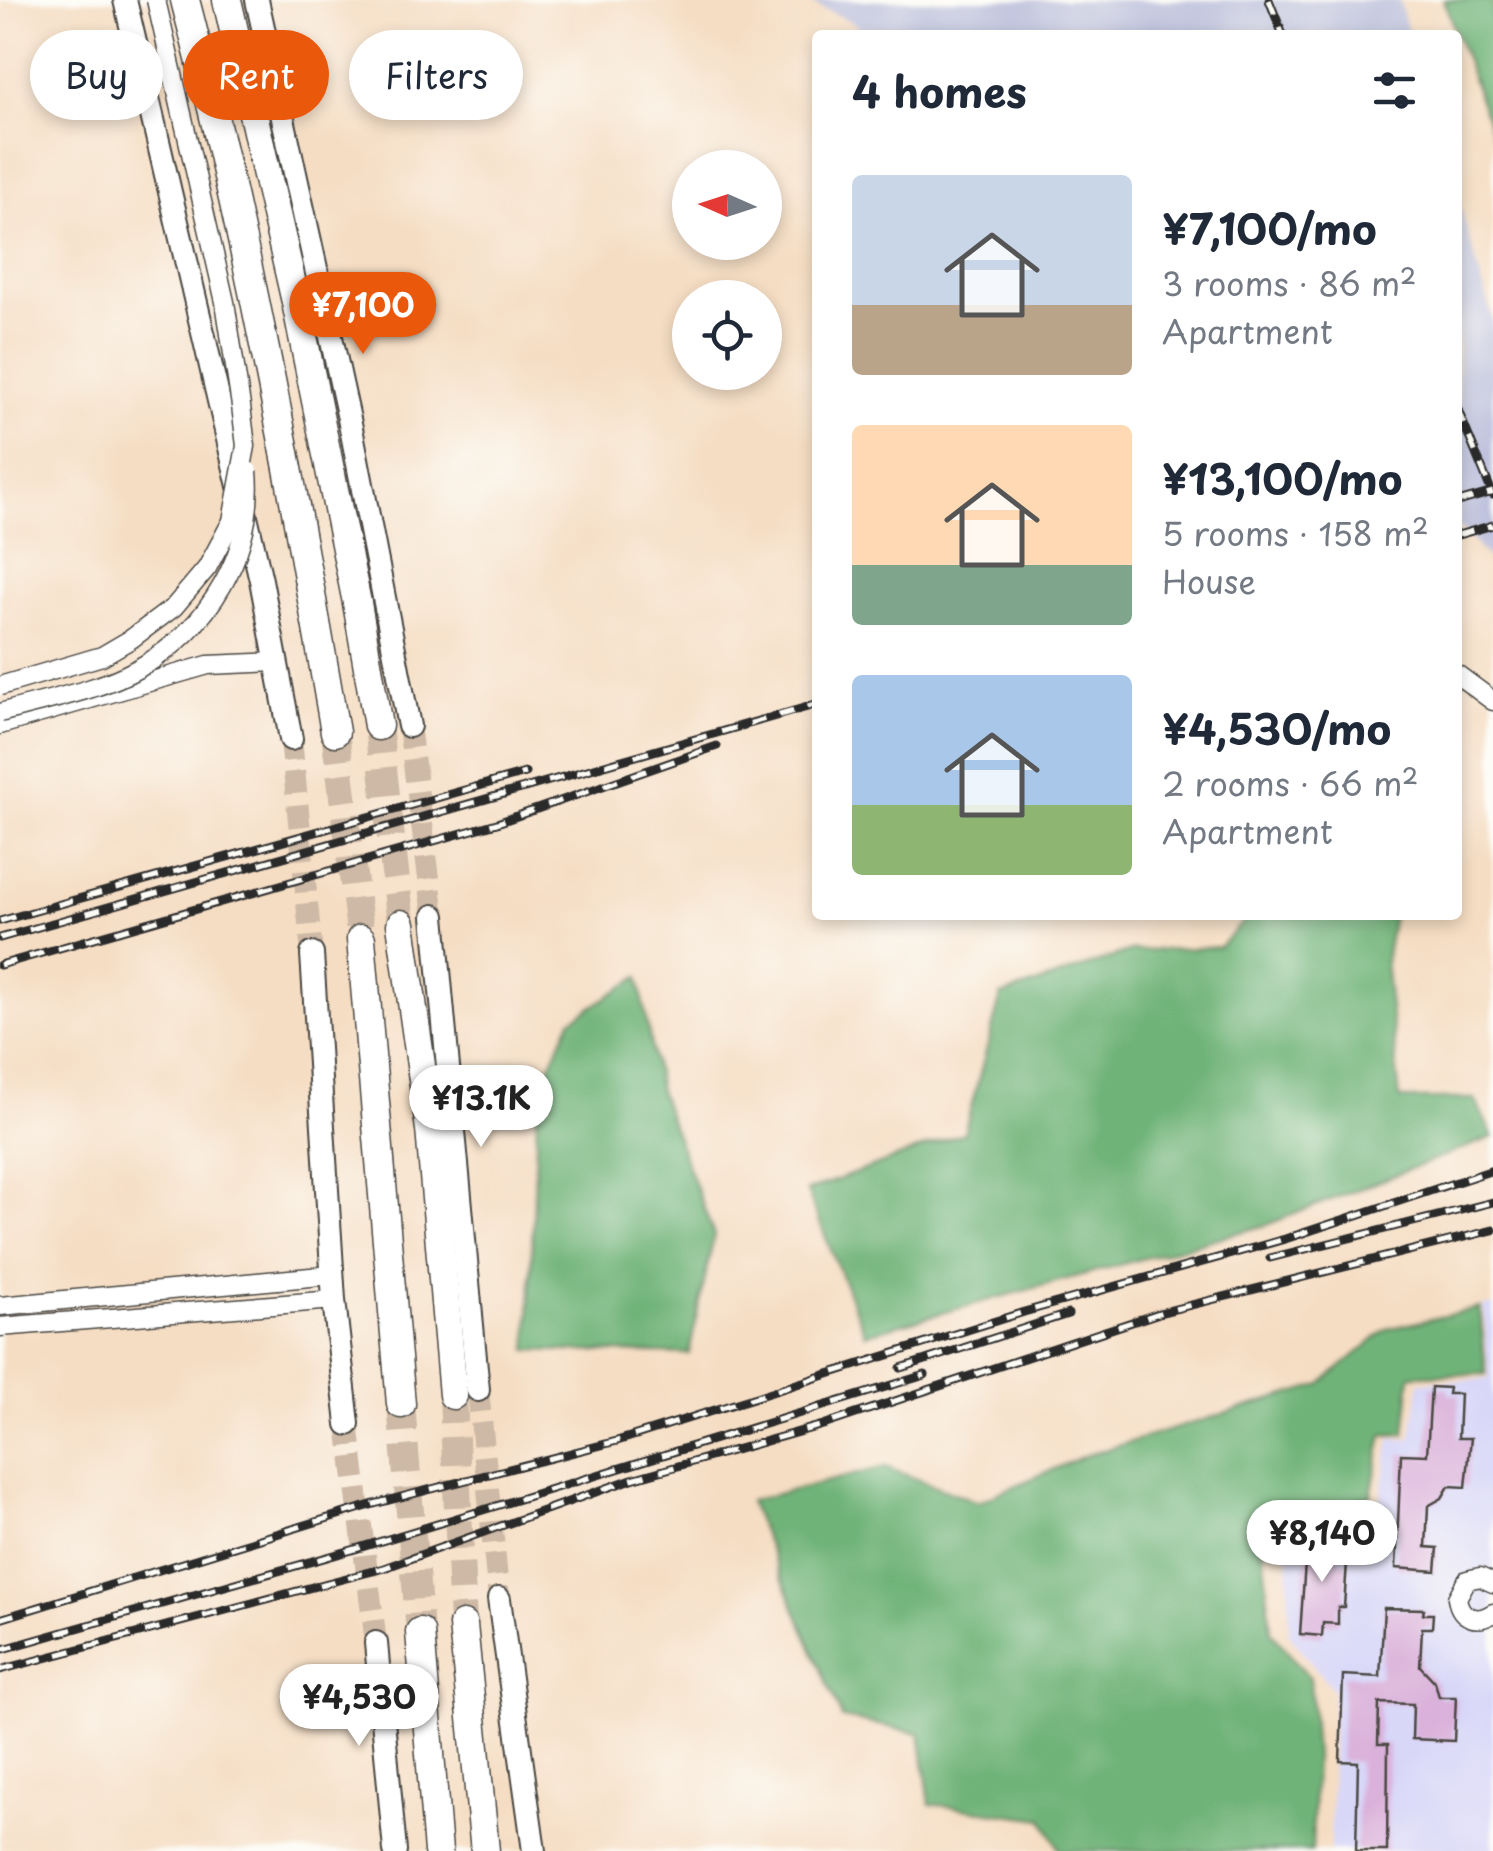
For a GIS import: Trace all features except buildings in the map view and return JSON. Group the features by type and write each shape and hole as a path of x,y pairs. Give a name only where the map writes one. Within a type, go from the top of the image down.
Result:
{"highway":[{"path":"186,0 254,295 296,503 335,732"},
{"path":"227,0 296,302 358,603 378,726"},
{"path":"401,924 465,1392"},
{"path":"361,939 401,1404"},
{"path":"463,1624 484,1851"},
{"path":"420,1632 438,1851"}],"main road":[{"path":"125,0 278,662 291,739"},
{"path":"256,0 352,428 409,726"},
{"path":"434,916 465,1392"},
{"path":"312,954 332,1275 348,1424"},
{"path":"499,1599 534,1851"},
{"path":"376,1643 396,1851"},
{"path":"428,1723 431,1851"}],"lane":[{"path":"0,712 138,669 183,638 216,598 236,560 251,496 225,302 156,0"},
{"path":"0,686 102,656 174,606 207,568 232,521 246,446"},
{"path":"0,725 208,665 278,662"},
{"path":"1462,678 1493,700"},
{"path":"0,1306 332,1275"},
{"path":"0,1327 334,1300"},
{"path":"1493,1583 1480,1576 1466,1580 1456,1598 1461,1611 1472,1618 1486,1618 1493,1613"}],"shaded area":[{"path":"805,0 1399,0 1408,30 863,30"},
{"path":"1462,214 1493,321 1493,569 1462,529"},
{"path":"1493,1305 1493,1851 1330,1851 1333,1690 1289,1634 1288,1532 1380,1503 1390,1439 1411,1439 1420,1382 1489,1379 1483,1306"}],"green space":[{"path":"1444,0 1493,0 1493,136 1462,50 1462,30 1455,30"},
{"path":"1245,920 1392,920 1385,962 1400,1099 1475,1099 1493,1137 1266,1225 865,1334 807,1191 964,1133 1001,996 1130,951 1219,947"},
{"path":"639,977 659,1091 714,1235 689,1354 528,1350 538,1091 571,1020"},
{"path":"1480,1308 1486,1374 1411,1375 1405,1434 1383,1435 1371,1495 1262,1535 1271,1632 1310,1678 1315,1757 1312,1851 1060,1851 1043,1819 930,1804 920,1733 842,1718 749,1501 885,1467 978,1502 1084,1456 1320,1385 1387,1329"}],"tunnel":[{"path":"378,726 401,924"},
{"path":"409,726 434,916"},
{"path":"335,732 361,939"},
{"path":"291,739 312,954"},
{"path":"478,1390 499,1599"},
{"path":"453,1395 463,1625"},
{"path":"401,1404 420,1632"},
{"path":"348,1424 376,1643"}],"railway":[{"path":"1269,0 1281,30"},
{"path":"1462,420 1493,495"},
{"path":"1462,501 1493,492"},
{"path":"1462,534 1493,525"},
{"path":"0,938 812,706"},
{"path":"0,965 497,823 717,746"},
{"path":"0,921 525,773"},
{"path":"0,1619 374,1504 617,1441 1024,1312 1285,1239 1493,1170"},
{"path":"1270,1258 1493,1202"},
{"path":"0,1670 384,1568 632,1479 823,1425 1159,1313 1493,1230"},
{"path":"901,1368 1068,1314"},
{"path":"0,1650 352,1550 925,1375"}]}
